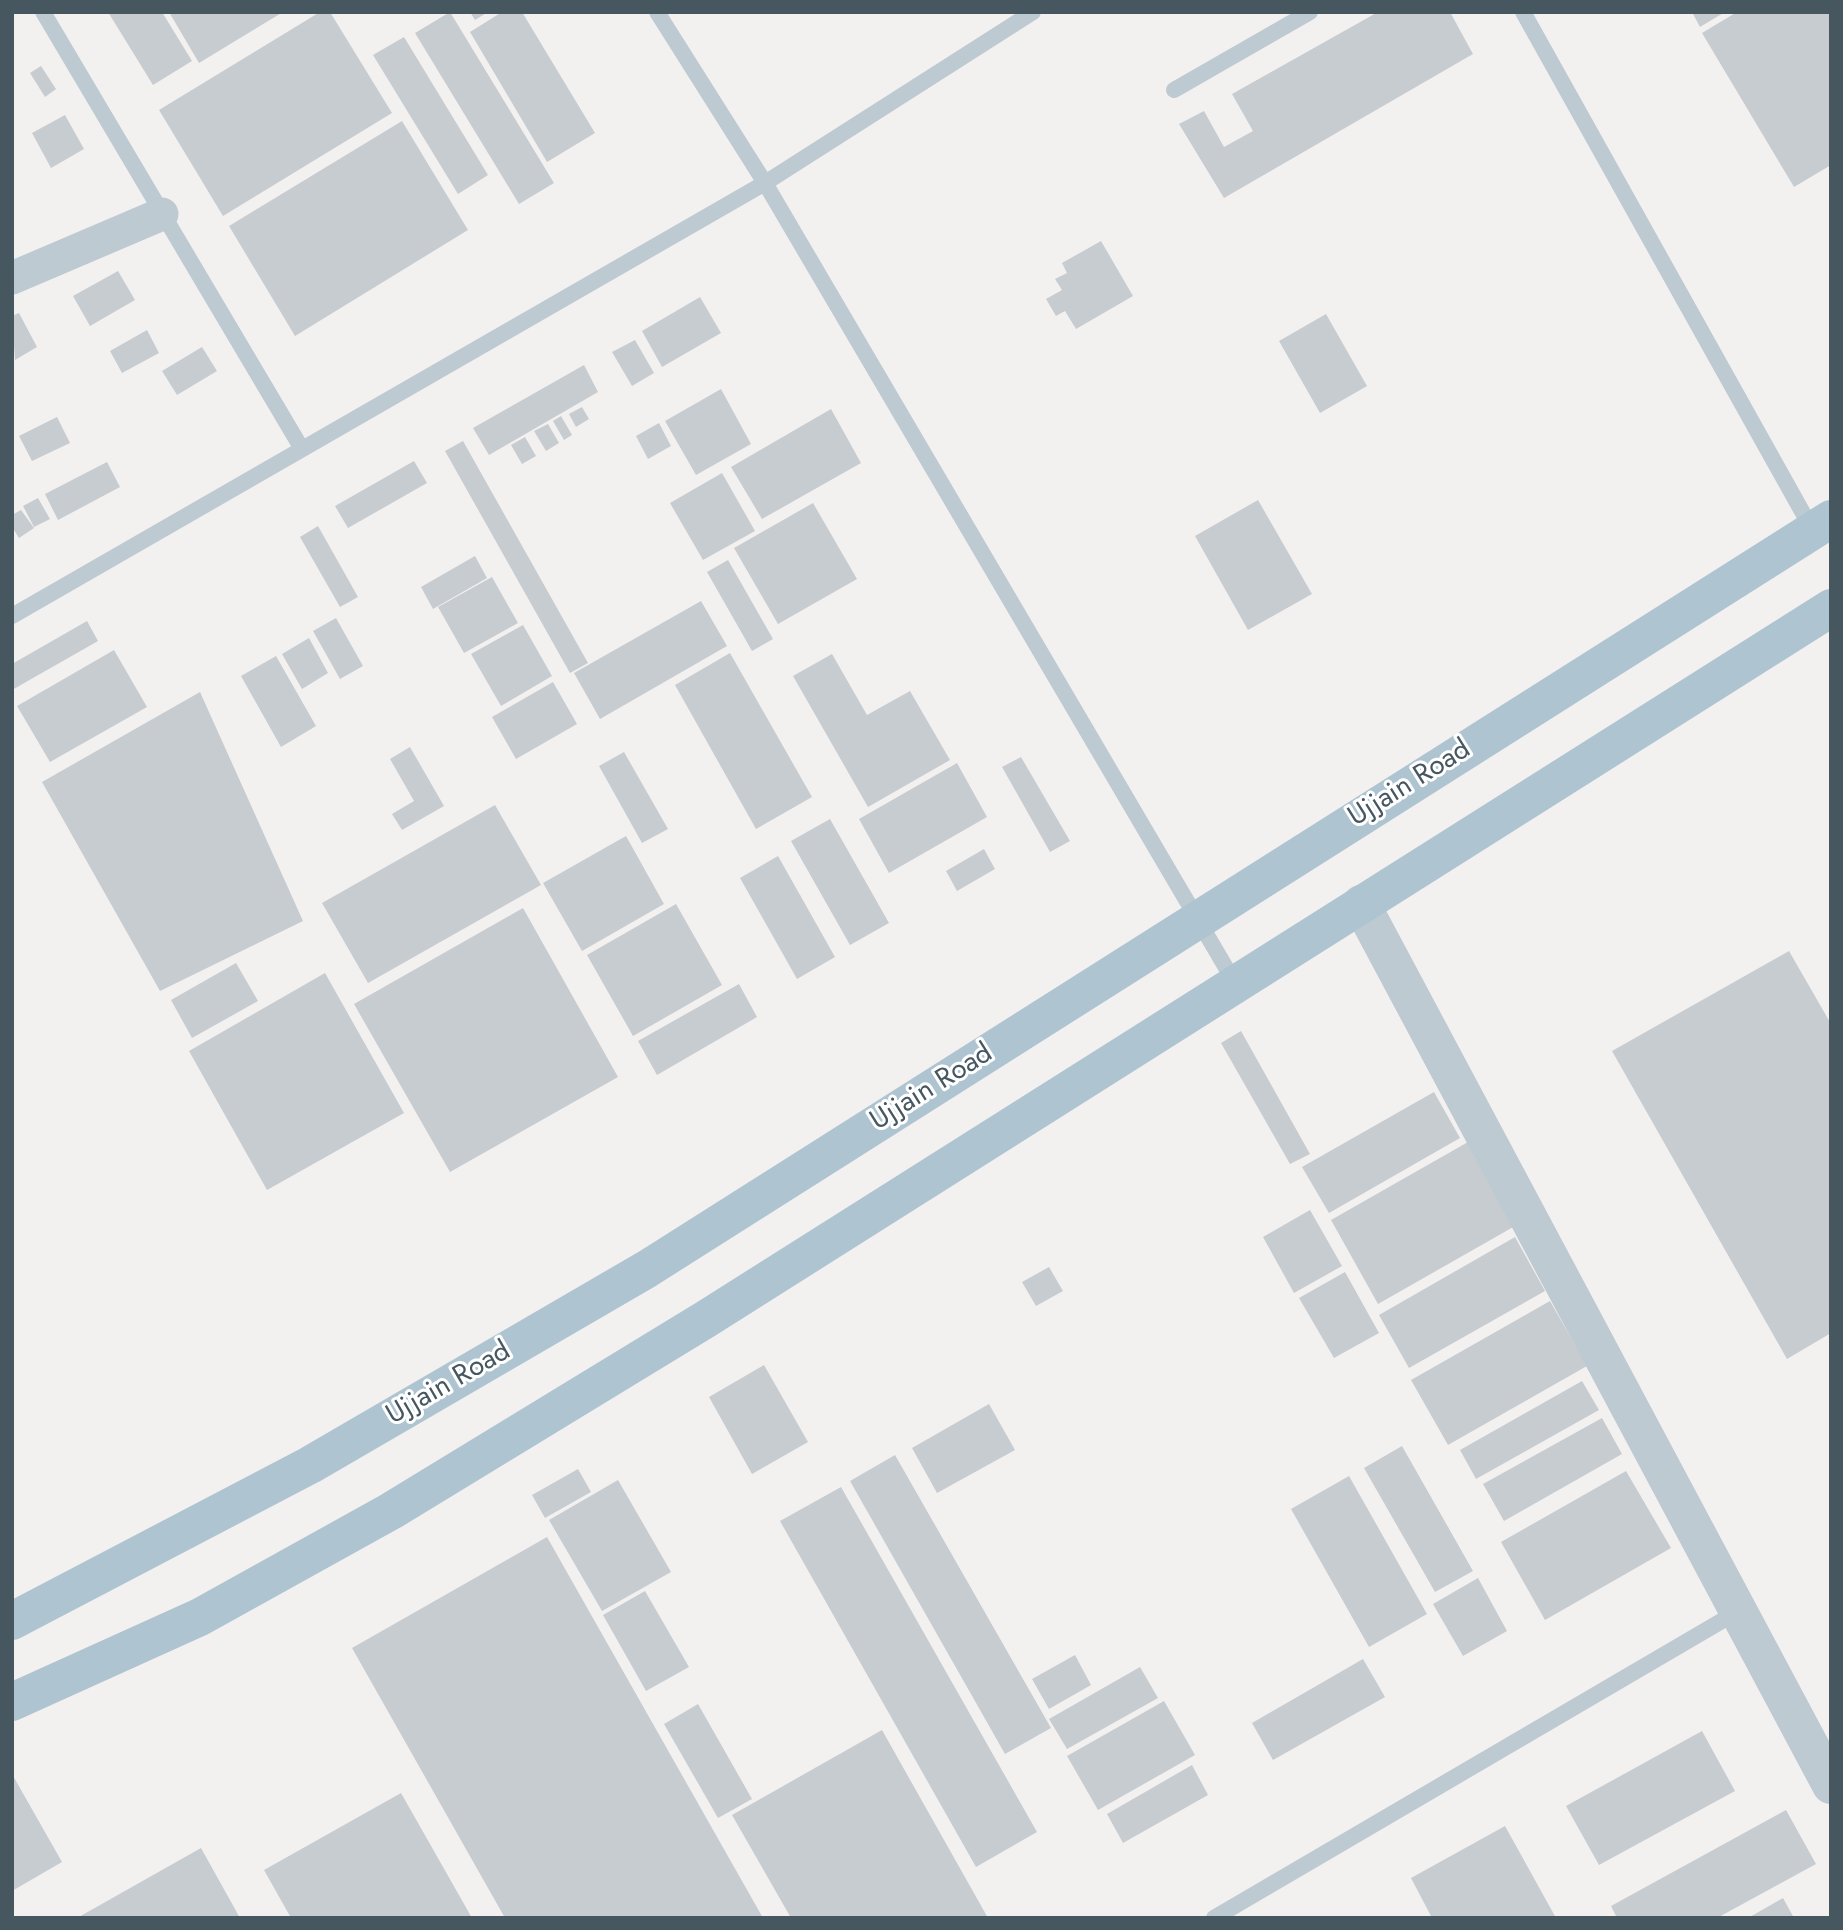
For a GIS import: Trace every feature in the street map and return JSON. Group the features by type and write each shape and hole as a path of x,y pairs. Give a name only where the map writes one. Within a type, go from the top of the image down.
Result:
{"main road":[{"name":"Ujjain Road","path":"12,1622 310,1465 648,1269 1822,525"},
{"path":"12,1702 200,1617 391,1511 706,1319 1831,608"}],"street":[{"path":"12,278 162,214"},
{"path":"1361,904 1831,1785"}],"lane":[{"path":"43,12 302,449"},
{"path":"657,12 765,183 1196,921 1235,983"},
{"path":"12,616 765,183 1033,12"},
{"path":"1174,90 1310,12"},
{"path":"1523,12 1822,525"},
{"path":"1214,1918 1737,1612"}],"building":[{"path":"108,12 162,12 192,61 153,85"},
{"path":"169,12 283,12 199,63"},
{"path":"320,12 330,12 392,113 223,216 159,110"},
{"path":"450,12 554,183 519,204 415,33"},
{"path":"470,12 488,12 475,20"},
{"path":"502,12 522,12 595,133 547,162 470,32"},
{"path":"1378,12 1450,12 1473,54 1224,198 1179,124 1204,111 1224,147 1253,131 1232,94"},
{"path":"1692,12 1725,12 1700,27"},
{"path":"1737,12 1831,12 1831,165 1794,187 1702,33"},
{"path":"404,37 488,175 458,194 373,55"},
{"path":"41,66 56,89 45,97 30,73"},
{"path":"65,115 84,149 51,168 32,133"},
{"path":"402,121 468,230 295,336 229,226"},
{"path":"1101,241 1133,296 1076,329 1065,311 1056,316 1046,299 1062,290 1055,279 1067,273 1062,263"},
{"path":"118,271 135,300 90,326 73,296"},
{"path":"700,297 721,333 662,367 642,331"},
{"path":"19,313 37,347 15,360 12,316"},
{"path":"1326,314 1367,386 1320,413 1279,341"},
{"path":"147,330 159,353 122,373 110,351"},
{"path":"635,340 654,373 632,386 612,352"},
{"path":"202,347 217,371 177,395 162,371"},
{"path":"584,365 598,392 489,455 473,428"},
{"path":"721,389 751,444 696,475 665,421"},
{"path":"582,407 589,419 576,427 569,414"},
{"path":"831,409 861,463 762,519 731,467"},
{"path":"561,416 572,435 564,440 553,421"},
{"path":"57,417 70,443 32,461 19,436"},
{"path":"659,423 671,446 648,459 636,436"},
{"path":"548,424 559,443 546,451 534,431"},
{"path":"525,437 536,456 522,464 511,445"},
{"path":"463,441 588,663 570,673 445,451"},
{"path":"414,461 427,483 348,528 335,506"},
{"path":"107,462 120,487 58,520 45,494"},
{"path":"722,473 755,531 703,560 670,503"},
{"path":"38,498 50,519 34,527 23,506"},
{"path":"1258,500 1312,594 1248,630 1195,536"},
{"path":"813,503 857,579 778,624 734,548"},
{"path":"21,510 34,528 19,538 12,527 12,515"},
{"path":"318,526 358,597 340,607 300,537"},
{"path":"475,556 487,578 433,609 421,587"},
{"path":"728,560 773,639 752,651 707,572"},
{"path":"492,577 518,623 464,653 438,607"},
{"path":"701,601 727,646 600,719 574,673"},
{"path":"336,618 363,666 340,679 313,631"},
{"path":"87,621 98,641 12,690 12,664"},
{"path":"523,625 552,676 501,706 471,654"},
{"path":"309,638 328,673 302,689 282,654"},
{"path":"114,650 147,707 50,762 17,706"},
{"path":"730,653 812,797 756,829 675,685"},
{"path":"832,654 867,715 910,691 950,760 868,807 793,676"},
{"path":"276,656 316,726 281,747 241,676"},
{"path":"553,682 577,724 516,759 492,717"},
{"path":"200,692 303,921 160,991 42,782"},
{"path":"410,747 444,806 402,830 392,814 414,801 390,759"},
{"path":"624,752 668,829 642,843 599,766"},
{"path":"1021,757 1070,841 1050,852 1002,767"},
{"path":"957,763 987,817 889,873 859,819"},
{"path":"495,805 541,885 368,983 322,903"},
{"path":"830,819 889,923 850,945 791,841"},
{"path":"626,836 664,904 582,951 543,883"},
{"path":"984,849 995,869 957,891 946,871"},
{"path":"778,856 835,957 797,979 740,878"},
{"path":"676,904 722,985 633,1036 587,955"},
{"path":"523,908 618,1077 450,1172 354,1004"},
{"path":"1789,951 1831,1024 1831,1333 1787,1359 1612,1051"},
{"path":"236,963 258,1001 192,1038 171,1000"},
{"path":"325,973 404,1113 267,1190 189,1051"},
{"path":"739,984 757,1017 657,1075 638,1041"},
{"path":"1241,1031 1310,1154 1290,1164 1221,1043"},
{"path":"1434,1092 1460,1138 1329,1213 1302,1167"},
{"path":"1468,1142 1515,1226 1378,1304 1331,1220"},
{"path":"1310,1210 1342,1266 1294,1293 1263,1237"},
{"path":"1515,1237 1545,1291 1409,1368 1379,1315"},
{"path":"1049,1267 1063,1291 1036,1306 1022,1282"},
{"path":"1345,1272 1379,1333 1334,1358 1299,1298"},
{"path":"1550,1301 1587,1366 1448,1445 1411,1380"},
{"path":"764,1365 808,1442 752,1474 709,1397"},
{"path":"1582,1381 1599,1410 1476,1479 1460,1450"},
{"path":"989,1404 1015,1450 937,1493 912,1448"},
{"path":"1602,1418 1622,1454 1504,1521 1483,1484"},
{"path":"1402,1446 1473,1571 1435,1592 1364,1468"},
{"path":"895,1455 1051,1728 1005,1754 850,1481"},
{"path":"578,1469 591,1492 545,1518 532,1495"},
{"path":"1626,1471 1671,1548 1545,1620 1501,1542"},
{"path":"1349,1476 1427,1614 1369,1647 1291,1509"},
{"path":"618,1480 671,1572 602,1611 549,1520"},
{"path":"841,1487 1037,1832 976,1867 780,1521"},
{"path":"547,1537 763,1918 505,1918 352,1648"},
{"path":"1478,1578 1507,1631 1463,1656 1433,1604"},
{"path":"645,1591 689,1667 646,1691 603,1615"},
{"path":"1075,1655 1091,1685 1049,1709 1032,1679"},
{"path":"1363,1659 1385,1697 1273,1760 1252,1723"},
{"path":"1140,1667 1158,1698 1067,1749 1049,1719"},
{"path":"1164,1701 1195,1755 1098,1810 1067,1756"},
{"path":"698,1704 752,1799 718,1818 664,1724"},
{"path":"882,1730 988,1918 791,1918 732,1815"},
{"path":"1702,1731 1735,1791 1599,1865 1566,1806"},
{"path":"1192,1765 1208,1795 1123,1843 1107,1814"},
{"path":"12,1774 62,1862 12,1891"},
{"path":"401,1793 472,1918 291,1918 264,1870"},
{"path":"1786,1810 1816,1864 1717,1918 1617,1918 1611,1906"},
{"path":"1505,1826 1556,1918 1432,1918 1411,1878"},
{"path":"201,1848 240,1918 77,1918"},
{"path":"1783,1898 1794,1918 1748,1918"}]}
